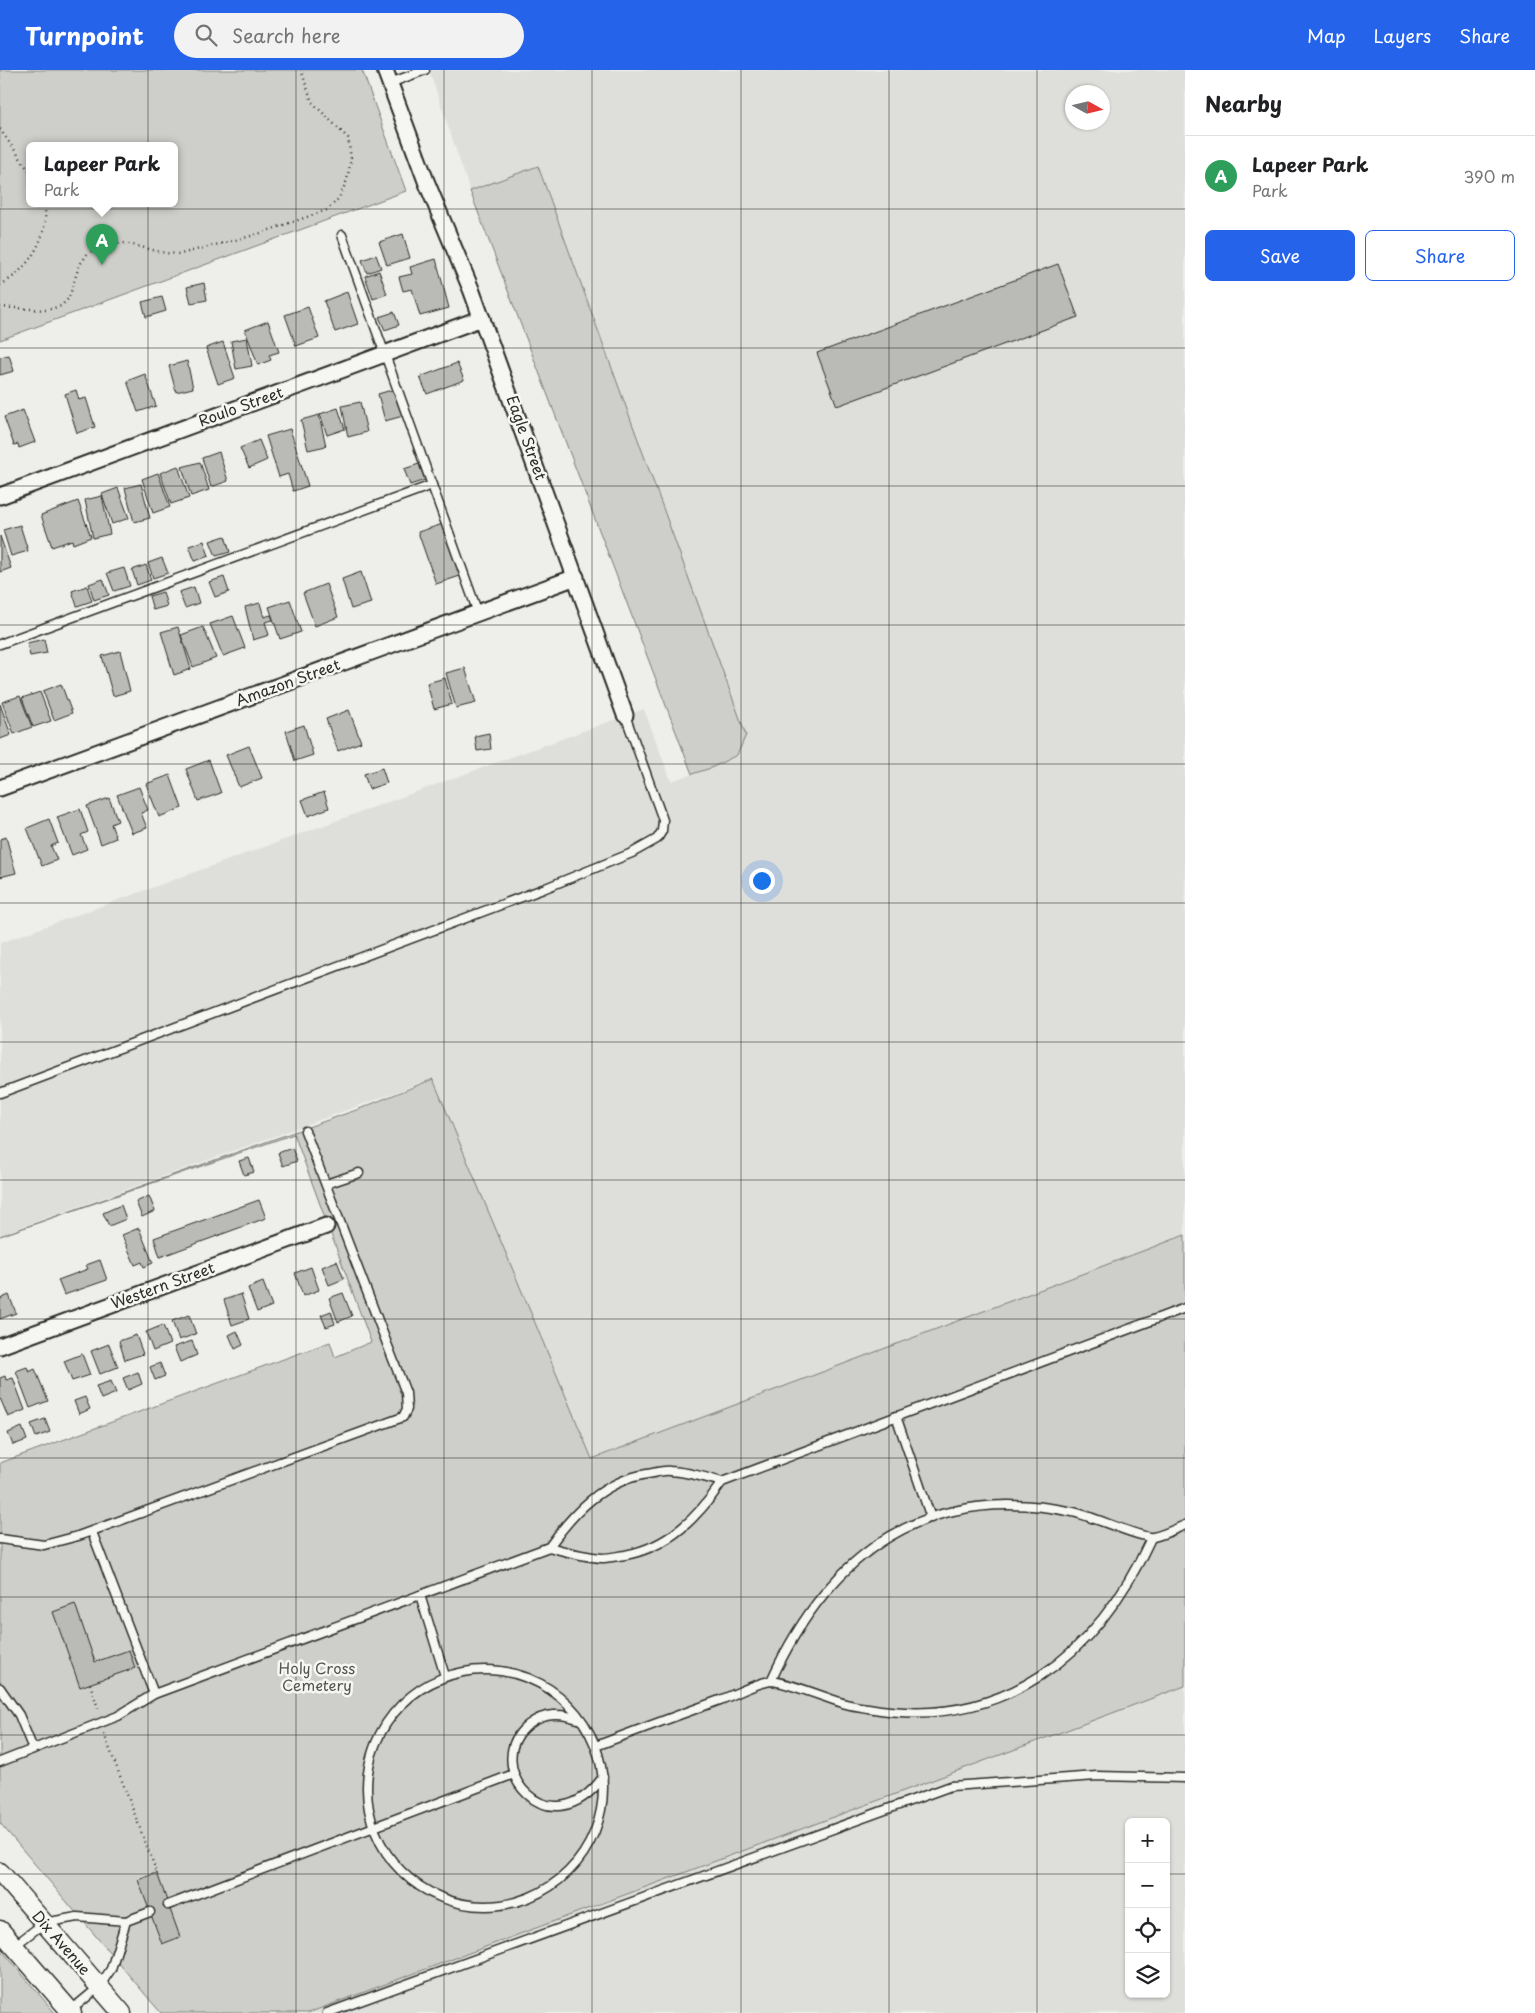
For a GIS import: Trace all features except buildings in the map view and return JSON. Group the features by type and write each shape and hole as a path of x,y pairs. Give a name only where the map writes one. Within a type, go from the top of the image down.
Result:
{"street":[{"name":"Eagle Street","path":"387,77 426,181 482,318 626,714"},
{"name":"Roulo Street","path":"0,496 482,318"},
{"name":"Amazon Street","path":"0,788 576,577"},
{"name":"Western Street","path":"0,1346 326,1226"},
{"name":"Dix Avenue","path":"0,1872 122,2013"},
{"path":"0,1930 71,2012"}],"lane":[{"path":"387,77 425,70"},
{"path":"342,235 478,613"},
{"path":"0,644 432,485"},
{"name":"Eagle Street","path":"0,1093 543,889 648,846 662,831 663,820 626,714"},
{"path":"0,1539 44,1545 92,1532 403,1417 407,1409 406,1393 305,1131"},
{"path":"326,1184 359,1173"},
{"path":"0,1762 102,1723 133,1708 154,1694 549,1547 604,1558 632,1553 662,1544 683,1528 705,1507 722,1482 1185,1308"},
{"path":"896,1416 931,1518"},
{"path":"549,1547 567,1522 589,1501 610,1485 640,1475 668,1470 695,1474 722,1482"},
{"path":"771,1681 800,1624 824,1591 851,1564 882,1541 916,1523 951,1511 993,1506 1035,1506 1076,1512 1151,1538 1185,1525"},
{"path":"92,1532 154,1694"},
{"path":"596,1746 771,1681 847,1704 887,1711 930,1712 971,1706 1006,1695 1040,1676 1071,1654 1098,1627 1122,1593 1151,1538"},
{"path":"420,1595 445,1676"},
{"path":"477,1670 510,1672 541,1683 567,1702 581,1720 596,1746 603,1777 603,1795 597,1827 582,1856 560,1880 533,1897 502,1906 470,1906 431,1893 410,1881 388,1857 374,1828 367,1792 371,1755 387,1721 413,1694 445,1676 477,1670"},
{"path":"0,1688 19,1715 33,1749"},
{"path":"581,1720 565,1714 550,1714 535,1720 523,1729 515,1743 512,1758 514,1774 520,1787 530,1797 542,1804 556,1806 571,1805 584,1798 603,1777"},
{"path":"168,1905 514,1774"},
{"path":"327,2013 951,1786 1097,1776 1185,1778"},
{"path":"14,1946 44,1923 77,1917 126,1921 150,1912"},
{"path":"71,2012 99,1987 111,1969 126,1921"}],"path":[{"path":"0,307 46,310 61,306 69,298 79,266 88,253 103,245 125,243 165,253 180,254 214,243 255,235 327,210 339,198 347,180 351,159 348,138 312,102 301,70"},
{"path":"0,129 26,165"},
{"path":"0,285 7,282 28,260 44,237 44,207"},
{"path":"90,1684 102,1723 156,1873"}],"shaded area":[{"path":"429,70 1185,70 1185,1235 592,1459 433,1079 0,1235 0,943 644,709 671,781 711,768 737,755 745,735 539,167 470,191"},
{"path":"1185,1686 1185,2013 308,2013"}],"green space":[{"path":"0,70 362,70 406,191 0,340"},
{"path":"538,166 746,735 737,755 711,768 692,774 470,191"},
{"name":"Holy Cross Cemetery","path":"433,1079 592,1459 1185,1235 1185,1686 308,2013 161,2013 0,1823 0,1463 330,1342 335,1357 371,1342 294,1134 0,1236 359,1109"},
{"path":"0,1948 55,2013 0,2013"}],"place":[{"name":"Lapeer Park","path":"102,265"}]}
